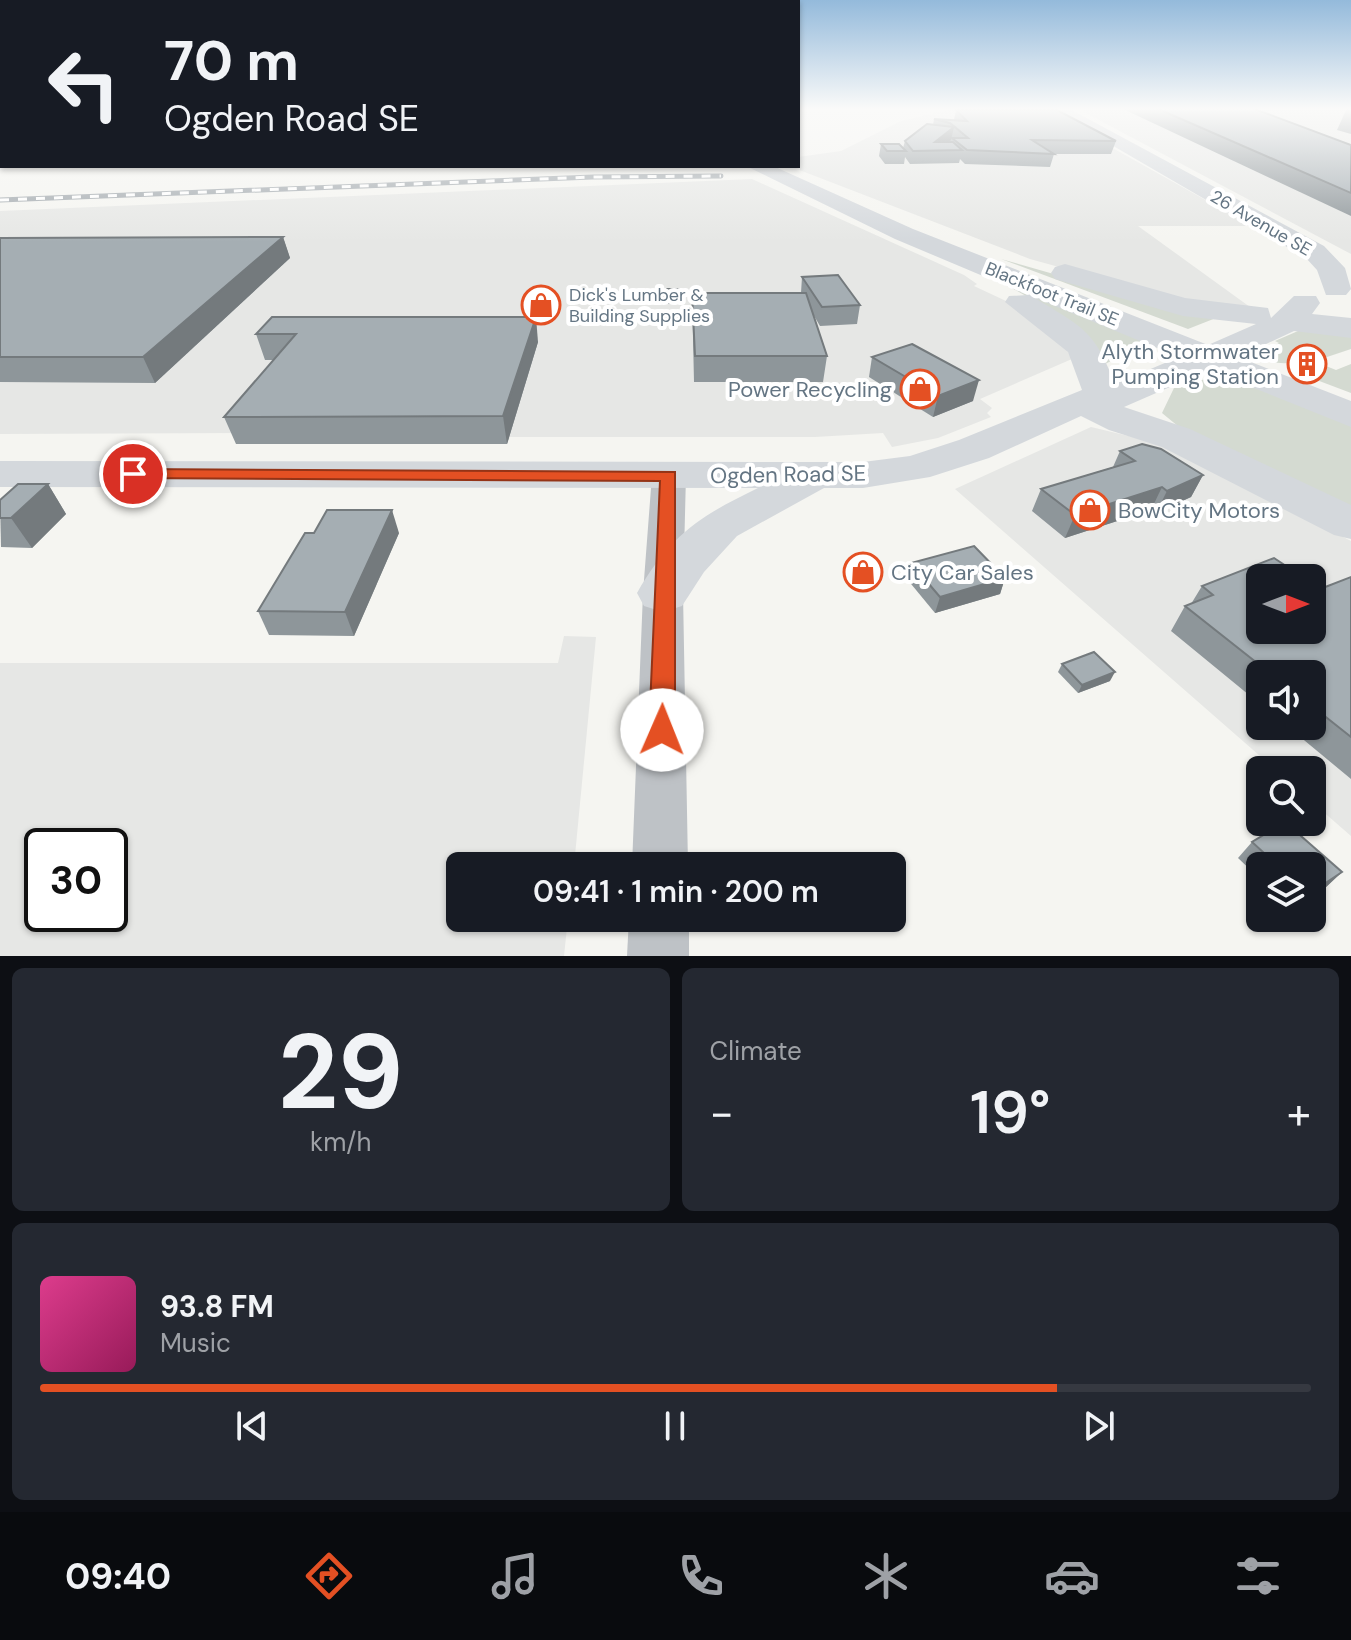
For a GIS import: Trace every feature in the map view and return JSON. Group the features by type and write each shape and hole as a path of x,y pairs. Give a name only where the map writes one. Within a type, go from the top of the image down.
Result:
{"main road":[{"name":"26 Avenue SE","path":"1141,153 1315,252 1331,268 1346,292 1262,323"},
{"name":"Blackfoot Trail SE","path":"761,168 1351,415"},
{"name":"Blackfoot Trail SE","path":"778,168 911,232 1351,400"},
{"path":"911,232 1162,302 1262,323 1351,328"},
{"path":"911,232 1064,330 1084,348 1089,393 1123,422 1176,438 1351,524"},
{"path":"1315,252 1351,260"},
{"path":"1262,323 1351,318"},
{"name":"Ogden Road SE","path":"0,474 863,475 915,468 974,449 1089,393 1262,323"},
{"name":"Ogden Road SE","path":"1089,393 1118,397 1136,389 1171,362"},
{"path":"1136,389 1151,416 1176,438"},
{"path":"663,593 686,560 720,525 822,475"}],"street":[{"path":"660,852 663,593 669,475"},
{"path":"658,956 659,932"}],"shaded area":[{"path":"829,153 1121,153 1252,226 1138,226 1250,307 1196,305 1030,259 794,168 800,168 800,157"},
{"path":"1160,153 1351,153 1351,254"},
{"name":"Dick's Lumber & Building Supplies","path":"752,179 964,275 977,284 974,286 1006,301 1058,334 1072,359 980,399 992,408 987,413 991,417 938,438 892,447 883,433 815,437 510,437 507,444 236,444 244,433 0,434 0,211"},
{"path":"1001,259 1176,309 1221,316 1188,329"},
{"path":"972,266 1150,342 1105,364 1099,351 1069,323"},
{"path":"1298,331 1351,331 1351,349 1315,361 1306,358 1284,363 1262,358 1279,351 1274,346 1279,343 1275,341"},
{"path":"1351,364 1351,393 1314,379 1312,371 1326,366 1336,370"},
{"path":"1220,372 1351,425 1351,510 1179,427 1162,413 1174,388 1191,385"},
{"path":"1091,427 1162,444 1351,541 1351,836 1326,814 1326,756 1260,756 955,489"},
{"path":"564,636 596,637 575,852 446,852 446,932 567,932 564,956 0,956 0,663 558,663"}],"building":[{"path":"1258,153 1351,153 1351,193"},
{"path":"283,237 143,357 0,357 0,238"},
{"path":"838,275 860,305 822,307 802,277"},
{"path":"667,289 680,289 680,297 667,297"},
{"path":"692,293 806,293 827,356 695,356"},
{"path":"272,317 536,317 503,416 224,417 296,334 256,334"},
{"path":"912,344 979,380 938,396 872,357"},
{"path":"1308,352 1324,359 1316,362 1300,356"},
{"path":"1142,444 1161,449 1203,475 1167,491 1162,487 1075,515 1041,489 1135,461 1120,451"},
{"path":"18,484 48,484 11,518 0,518 0,500"},
{"path":"327,510 392,510 345,612 258,611 305,533 314,533"},
{"path":"974,546 1005,578 940,597 911,563"},
{"path":"1274,558 1283,564 1259,564"},
{"path":"1246,569 1246,644 1326,644 1326,587 1351,577 1351,737 1326,717 1326,660 1253,660 1185,606 1213,595 1202,586"},
{"path":"1094,652 1115,672 1082,685 1062,664"},
{"path":"1262,836 1301,836 1319,852 1263,852 1252,842"},
{"path":"1326,858 1342,872 1326,883"}],"railway":[{"path":"0,200 593,177 721,176"}],"place":[{"name":"Dick's Lumber & Building Supplies","path":"541,305"},
{"name":"Alyth Stormwater Pumping Station","path":"1307,364"},
{"name":"Power Recycling","path":"920,389"},
{"name":"BowCity Motors","path":"1090,510"},
{"name":"City Car Sales","path":"863,572"}],"route":[{"path":"133,474 669,475 663,593 662,730"}]}
